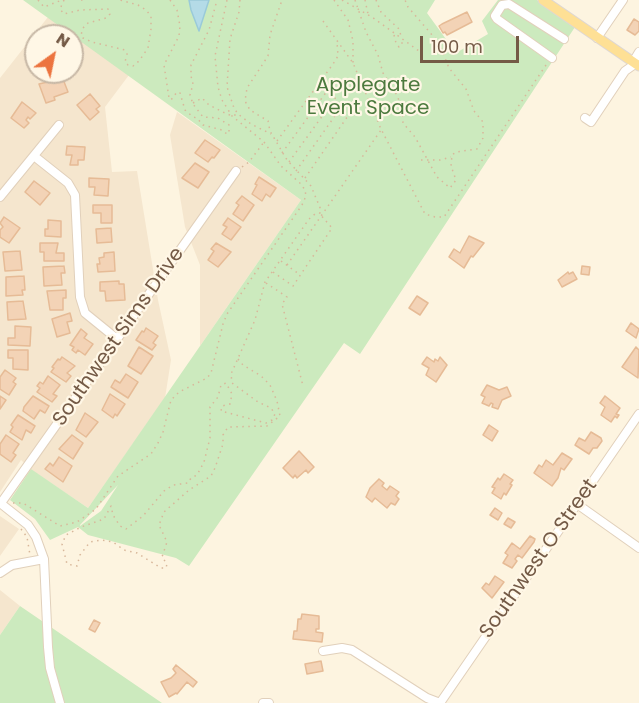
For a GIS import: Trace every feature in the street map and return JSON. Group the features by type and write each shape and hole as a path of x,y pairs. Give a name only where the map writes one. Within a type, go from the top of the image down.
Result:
{"main road":[{"path":"544,0 636,64"}],"street":[{"path":"597,38 623,0"},
{"path":"552,58 495,16 502,5 509,4 564,39"},
{"path":"585,118 591,122 625,71 636,64 639,52"},
{"path":"0,197 59,125"},
{"path":"34,156 68,183 75,195 80,297 85,313 117,339"},
{"name":"Southwest Sims Drive","path":"0,503 236,171"},
{"name":"Southwest O Street","path":"440,703 639,414"},
{"path":"0,503 28,525 36,537 44,559 50,668 60,703"},
{"path":"577,504 639,548"},
{"path":"0,573 12,565 44,559"},
{"path":"323,651 342,648 352,650 427,698 440,703"},
{"path":"263,703 269,703"}],"path":[{"path":"38,0 44,7 63,0"},
{"path":"63,0 60,9 64,14 80,10 108,9 110,14 106,18 85,25 81,33 82,37 92,42 101,42 125,50 127,54 125,62 133,66 139,62 148,48 150,16 138,5 120,0"},
{"path":"81,0 87,0"},
{"path":"170,0 177,10 180,26 179,34 164,66 169,98 171,100 177,92 180,93 185,110 193,117 206,126 217,128 228,134 229,125 218,118 203,117 193,104 190,95 193,84 191,65 209,30 217,0"},
{"path":"227,0 217,43 215,72 222,100 232,116"},
{"path":"240,0 240,12 230,39 227,81 234,108 238,114 272,135"},
{"path":"282,0 268,43 268,56 245,92 246,105 268,121 272,135 282,153 314,191 321,210 320,215"},
{"path":"334,0 348,20 353,41 353,63"},
{"path":"342,0 369,15 419,51"},
{"path":"355,0 356,8 384,73 402,107 403,123 415,137 437,177 450,188 456,180 451,166 452,157 456,152 477,149 483,138 483,122 474,111 466,89 449,68 439,43 408,7 405,0"},
{"path":"365,0 369,15"},
{"path":"376,0 381,12 399,29 402,45 399,47 394,34"},
{"path":"323,21 353,63 381,129 425,214 444,218 552,58"},
{"path":"276,142 338,56 337,41"},
{"path":"282,153 327,91"},
{"path":"289,163 336,97"},
{"path":"12,504 22,502 51,522 64,525 77,522 88,516 118,476 151,454 160,438 171,400 179,392 207,378 211,373 222,324 227,314 302,205 306,196 305,190 281,166 264,142 232,116 209,105 202,98 193,104"},
{"path":"297,171 344,103"},
{"path":"304,179 352,110"},
{"path":"232,116 238,114"},
{"path":"287,265 381,129"},
{"path":"236,171 249,162 264,142"},
{"path":"421,160 440,160 452,157"},
{"path":"66,535 104,519 111,506 113,516 120,526 126,529 143,516 164,491 174,485 188,483 197,475 204,462 210,438 210,407 218,397 219,387 225,383 232,393 230,404 222,406 221,411 263,423 269,423 272,420 274,410 258,402 232,383 231,374 256,315 265,282 309,219 315,214 320,215 332,228 293,286 272,272"},
{"path":"280,260 301,274"},
{"path":"265,282 286,297 282,304 303,386"},
{"path":"66,529 62,544 65,561 70,566 77,566 80,555 91,541 101,540 113,542 124,550 137,553 161,568 166,568 167,564 162,558 167,542 159,525 164,512 189,490 211,476 223,444 223,435 228,427 267,426 280,416 270,385 261,376 243,365 238,358"},
{"path":"16,524 27,537 31,561"},
{"path":"64,525 70,533"}],"shaded area":[{"path":"48,17 58,24 42,24"},
{"path":"84,43 129,75 105,107 112,172 137,171 158,300 171,360 165,398 88,508 33,471 21,460 0,492 0,78 24,48 24,84 84,84"},
{"path":"177,112 301,200 200,346 200,265 185,227 170,135"},
{"path":"0,516 19,529 0,556"},
{"path":"0,590 20,606 0,635"}],"green space":[{"name":"Applegate Event Space","path":"23,0 435,0 427,13 456,53 488,34 482,21 498,0 537,0 575,27 360,354 344,343 189,566 176,558 88,535 78,527 50,540 35,519 10,500 31,469 88,508 301,200 84,44 84,24 56,24","holes":["118,485 101,511 80,525"]},
{"path":"20,606 162,703 0,703 0,635"}],"water":[{"path":"189,0 209,0 199,31 191,10"}],"building":[{"path":"467,12 472,22 447,35 443,33 439,26"},
{"path":"634,19 639,22 639,31 635,35 627,30"},
{"path":"39,84 65,84 68,92 46,103"},
{"path":"90,94 100,106 96,109 99,112 90,120 77,105"},
{"path":"22,102 36,113 30,119 28,117 26,120 29,123 24,128 11,118"},
{"path":"205,140 220,150 208,162 195,153"},
{"path":"67,146 85,147 84,160 78,160 78,165 70,165 72,155 66,155"},
{"path":"195,163 209,172 198,188 182,178"},
{"path":"259,177 276,188 270,197 266,194 262,201 252,194"},
{"path":"89,178 109,179 108,196 94,195 95,187 89,187"},
{"path":"34,181 50,193 40,205 25,192"},
{"path":"242,196 254,205 243,221 233,214 239,205 236,203"},
{"path":"93,205 112,205 112,223 101,223 101,213 93,213"},
{"path":"4,217 20,228 9,243 0,237 0,230 3,227 0,223"},
{"path":"228,218 241,227 231,240 222,234 227,227 223,225"},
{"path":"48,220 61,221 61,237 45,236"},
{"path":"111,228 112,242 97,243 96,229"},
{"path":"469,236 484,243 473,257 471,256 464,268 449,257 454,249 460,253"},
{"path":"40,243 58,243 56,253 64,253 64,261 44,261 44,252 40,252"},
{"path":"216,243 231,252 218,267 208,260 214,251 211,249"},
{"path":"20,251 22,270 5,271 3,252"},
{"path":"114,252 115,271 98,272 99,258 104,257 104,253"},
{"path":"64,266 65,273 61,273 62,285 44,286 43,267"},
{"path":"582,266 590,267 589,275 581,274"},
{"path":"568,272 569,274 573,272 577,279 562,287 558,280"},
{"path":"24,276 23,295 6,296 6,277"},
{"path":"119,281 119,284 124,284 125,300 106,301 105,291 100,291 100,282"},
{"path":"66,290 63,310 50,310 47,291"},
{"path":"417,296 428,303 420,315 409,308"},
{"path":"23,301 26,319 8,320 7,302"},
{"path":"70,313 72,321 67,322 70,333 57,337 52,319"},
{"path":"631,323 639,329 636,338 626,331"},
{"path":"15,326 31,327 30,346 8,345 8,338 15,338"},
{"path":"146,328 158,336 153,343 156,345 152,350 136,340"},
{"path":"81,329 87,334 84,338 93,344 85,355 78,350 76,353 72,350 74,347 70,345"},
{"path":"139,347 153,356 141,374 128,366"},
{"path":"636,347 639,350 638,378 622,367"},
{"path":"8,350 28,350 28,370 13,369 13,358 8,358"},
{"path":"62,357 75,366 67,373 71,376 66,382 51,372 54,368 52,367"},
{"path":"427,357 434,362 440,357 447,365 436,382 426,375 429,368 422,364"},
{"path":"5,370 16,378 13,382 16,384 9,395 0,389 0,377"},
{"path":"126,374 138,382 128,398 111,387 115,380 120,383"},
{"path":"48,376 60,385 53,394 57,396 52,402 37,392 40,388 37,386 40,382 43,384"},
{"path":"487,385 499,390 507,387 511,396 502,400 498,409 492,407 491,403 489,406 482,403 485,397 481,395"},
{"path":"110,394 125,404 113,418 102,410"},
{"path":"0,396 6,400 0,409"},
{"path":"33,396 49,406 45,413 40,410 34,419 23,411"},
{"path":"605,396 620,408 616,414 619,415 617,418 615,416 611,422 601,415 605,407 600,403"},
{"path":"85,413 98,422 86,437 76,430"},
{"path":"18,415 35,426 31,433 26,430 22,440 10,432 13,427 11,425"},
{"path":"489,425 498,431 492,441 483,435"},
{"path":"591,432 602,441 589,454 575,445 579,438 585,441"},
{"path":"6,435 19,444 13,453 16,455 11,462 0,454 0,444"},
{"path":"72,435 83,443 73,459 59,449"},
{"path":"299,451 314,467 308,473 306,470 297,478 295,475 293,478 283,468"},
{"path":"562,453 572,459 564,470 561,468 552,486 534,473 539,465 542,467 546,460 553,465"},
{"path":"59,457 72,466 63,482 45,469 50,463 53,466"},
{"path":"504,474 513,480 506,495 504,493 501,499 492,493 495,488 492,487"},
{"path":"379,479 387,490 390,486 399,492 396,496 399,499 395,505 391,503 387,508 375,498 372,502 366,497 370,488"},
{"path":"495,508 502,513 498,520 490,515"},
{"path":"508,518 515,522 511,528 504,524"},
{"path":"530,536 535,539 534,542 522,558 518,555 512,568 503,563 508,555 505,553 512,543 520,549"},
{"path":"495,576 504,582 492,598 482,588 486,583 489,585"},
{"path":"302,614 319,616 319,629 316,629 316,632 323,633 322,642 293,639 294,631 297,631 298,619 301,619"},
{"path":"94,620 100,623 95,632 89,629"},
{"path":"321,661 323,671 307,674 305,664"},
{"path":"176,665 197,682 193,687 187,682 177,694 169,697 161,682 176,673 173,669"}]}
